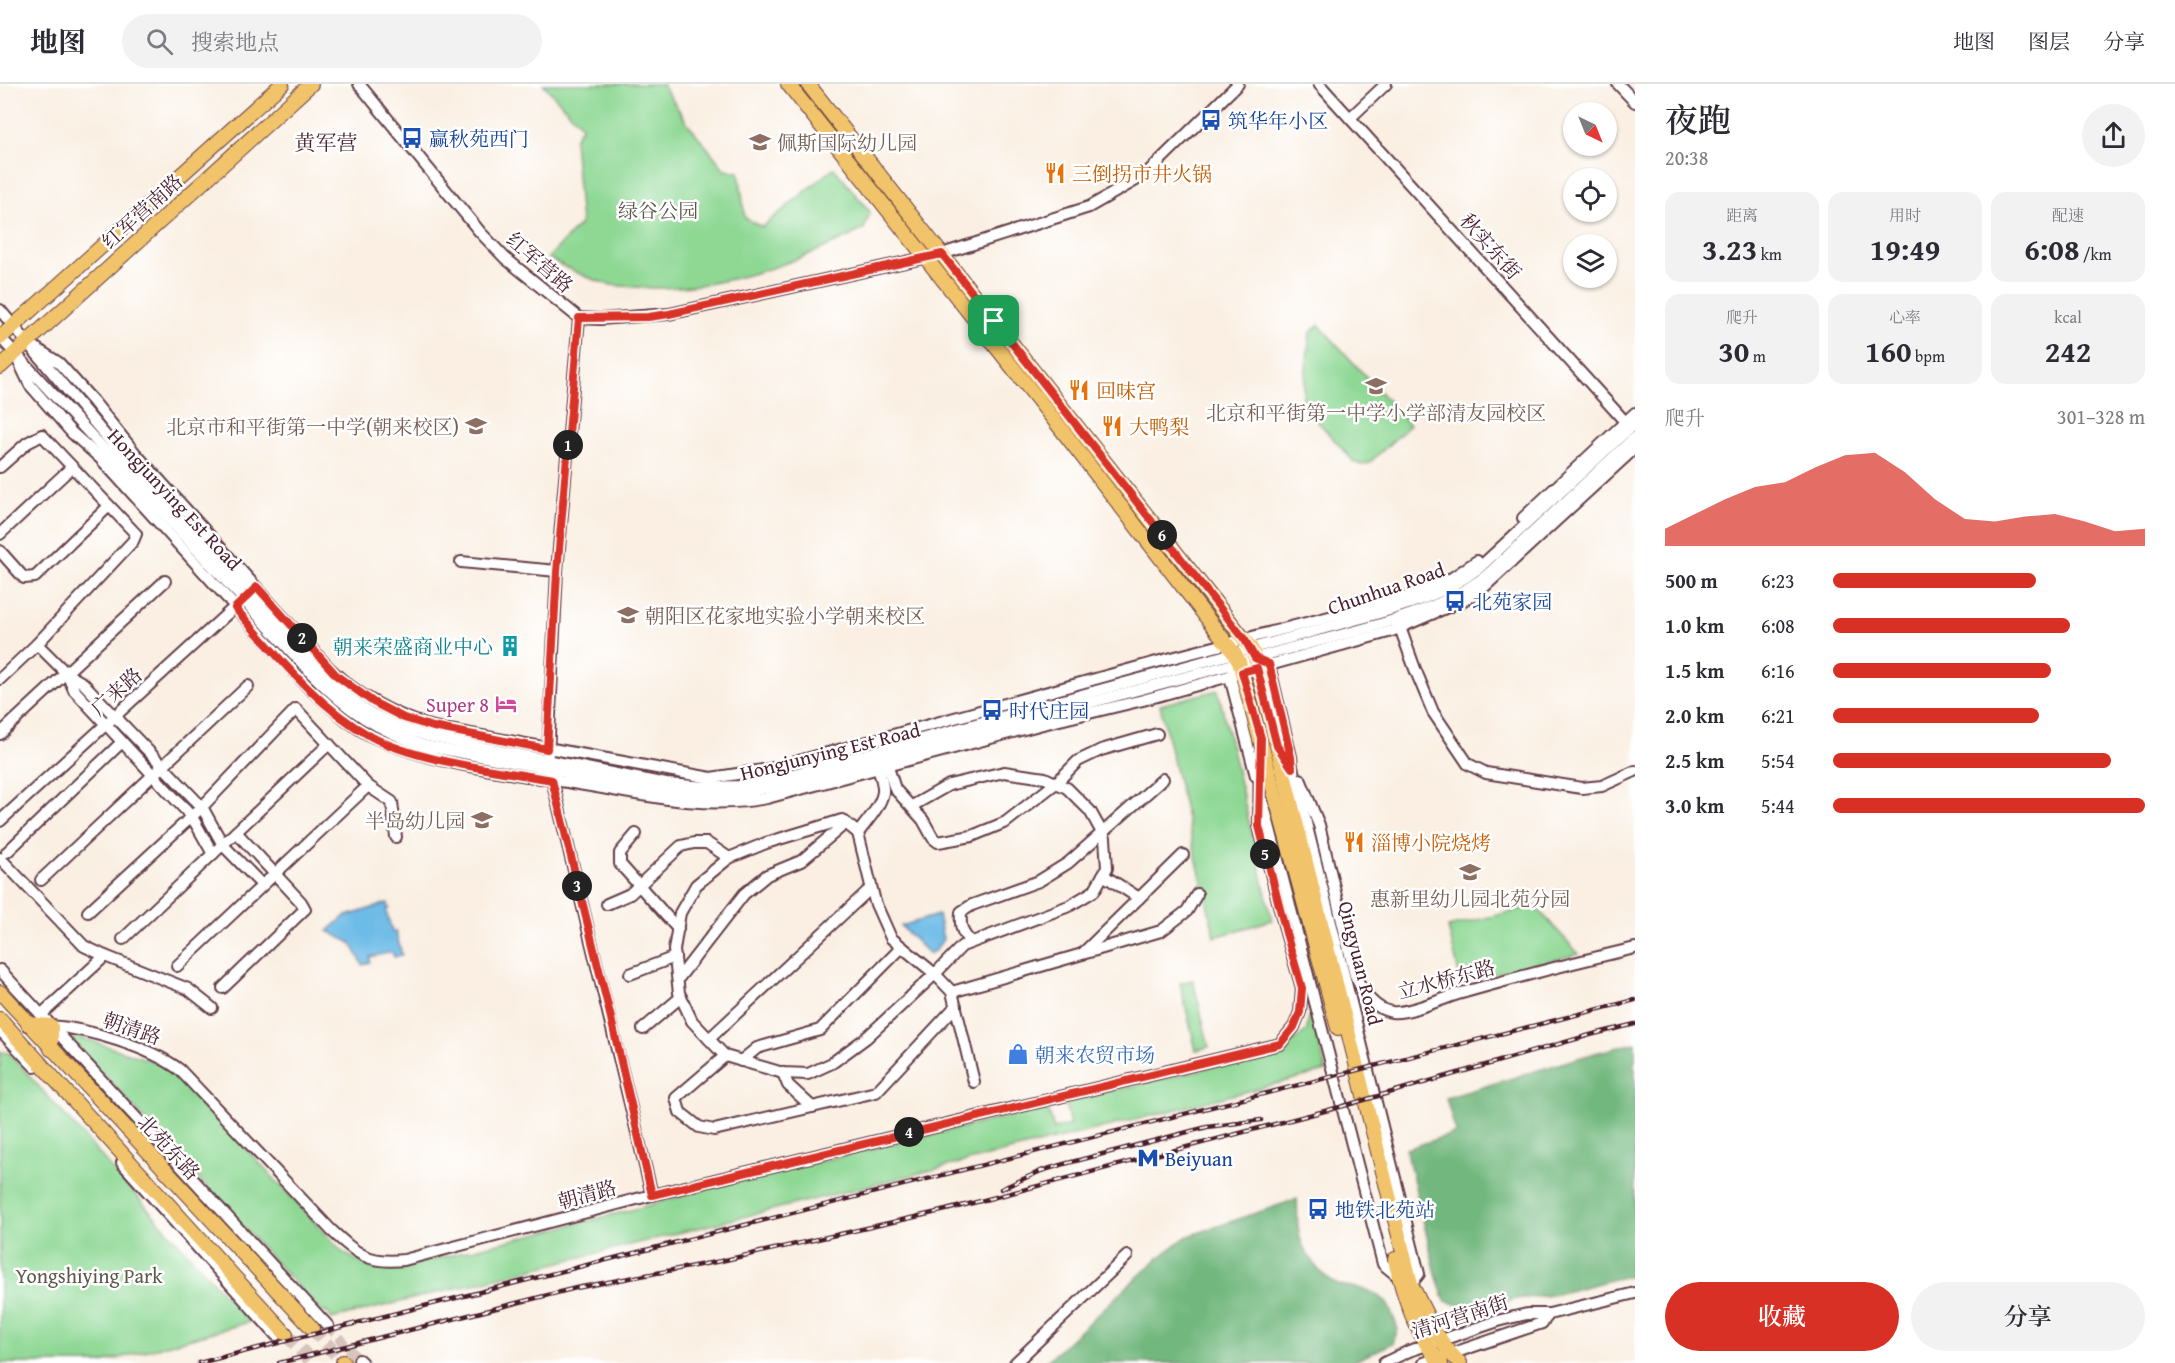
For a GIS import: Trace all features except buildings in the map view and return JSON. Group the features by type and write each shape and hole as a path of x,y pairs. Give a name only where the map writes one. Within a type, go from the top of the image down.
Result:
{"main road":[{"name":"红军营南路","path":"0,338 282,84"},
{"name":"Qingyuan Road","path":"788,84 1058,424 1235,661 1261,738 1417,1326 1435,1342 1442,1360"},
{"name":"Qingyuan Road","path":"808,84 1256,656 1405,1280"},
{"name":"红军营南路","path":"0,368 307,85"},
{"path":"32,309 47,324"},
{"name":"北苑东路","path":"0,992 312,1328"},
{"name":"北苑东路","path":"0,1019 281,1334"},
{"path":"28,1024 51,1026 51,1049"}],"street":[{"name":"红军营路","path":"359,84 480,232 512,265 579,318 629,318 669,314 942,254 1089,207 1145,176 1238,84"},
{"name":"秋实东街","path":"1320,84 1632,428"},
{"path":"1350,118 1386,84"},
{"path":"1618,84 1635,102"},
{"path":"0,310 26,342 59,363 93,401 250,593 333,672 373,702 404,718 550,765 682,802 725,803 767,798 880,759 1235,661"},
{"path":"579,318 557,572 550,765 652,1195"},
{"name":"Hongjunying Est Road","path":"0,338 250,593 326,689 352,711 377,726 425,746 666,784 708,787 739,786 880,759 1235,661"},
{"path":"15,354 30,386 72,433 100,458 309,688 333,710 370,736 428,756 711,778 770,769 873,740 1256,656"},
{"path":"1632,428 1635,413"},
{"name":"Chunhua Road","path":"1235,661 1399,623 1438,605 1480,580 1632,428"},
{"name":"Chunhua Road","path":"1256,656 1445,591 1479,568 1632,428"},
{"path":"0,467 27,443 42,435 136,534 133,541 37,644 0,678"},
{"path":"1635,448 1484,587 1464,600 1399,623 1433,712 1468,764 1486,773 1582,788 1602,786 1635,771"},
{"path":"0,534 72,467"},
{"path":"0,551 24,578 35,577 109,506"},
{"path":"461,562 557,572"},
{"path":"0,734 165,581"},
{"name":"广来路","path":"0,821 250,593"},
{"path":"37,644 67,674 83,683 202,807 223,845 262,885"},
{"name":"Qingyuan Road","path":"1235,661 1260,788 1383,1264 1405,1280 1419,1274 1291,757 1256,656"},
{"path":"67,674 74,690 192,817 213,854"},
{"path":"41,880 248,686"},
{"path":"87,912 192,817 296,709 368,786 392,802 396,837"},
{"path":"873,740 895,789 912,806 938,842 972,836 1006,822 1056,783 1078,761 1101,750 1157,734"},
{"path":"1260,788 1261,738"},
{"path":"122,742 3,855 84,946 188,989 212,1008"},
{"path":"123,939 329,744"},
{"path":"1277,746 1292,768"},
{"path":"858,832 871,816 883,792 880,759"},
{"name":"立水桥东路","path":"1292,768 1297,772 1319,825 1355,975 1361,990 1376,1005 1393,1012 1419,1007 1548,969 1635,948"},
{"path":"912,806 949,785 1004,772 1045,778 1068,788 1090,811 1105,838 1107,868 1094,891 1069,906 962,946 935,974 866,1038 832,1063 808,1074 783,1073 725,1056 692,1021 681,998 675,957 680,912 696,885 729,858 766,843 842,820 858,832 875,902 891,938 935,974 952,992 974,1082"},
{"path":"971,942 960,925 961,912 972,905 1039,881 1068,863 1163,779"},
{"path":"177,966 368,786"},
{"name":"朝清路","path":"51,1026 76,1028 166,1060 180,1070 352,1250 383,1262 404,1260 652,1195 1280,1044 1294,1027 1300,1012 1302,988 1277,901 1259,826 1260,788"},
{"path":"877,803 902,796"},
{"path":"678,979 744,894 767,875 801,861 846,823"},
{"path":"223,988 305,909 236,832"},
{"path":"636,834 620,852 620,864 678,929"},
{"path":"607,904 630,894 681,846 707,843 729,858"},
{"path":"1081,954 1183,855"},
{"path":"1103,875 1139,898"},
{"path":"709,1039 871,888"},
{"path":"952,992 1161,931 1186,911 1197,894"},
{"path":"741,1061 757,1048 820,1030 902,947"},
{"path":"41,1015 105,956"},
{"path":"630,974 675,957"},
{"path":"0,970 328,1326"},
{"path":"643,1029 681,998"},
{"path":"725,1056 676,1098 680,1112 699,1127 714,1130 876,1092 956,1006"},
{"path":"0,1030 281,1334"},
{"path":"783,1073 788,1085 812,1107"},
{"path":"1015,1363 1127,1256"},
{"name":"清河营南街","path":"1384,1363 1435,1342 1501,1320 1527,1314 1549,1314 1635,1293"},
{"name":"清河营南街","path":"1442,1360 1542,1323 1549,1314"}],"green space":[{"name":"绿谷公园","path":"543,84 662,84 686,121 725,170 739,172 745,218 762,227 834,168 870,212 864,229 782,265 724,281 664,288 599,282 548,258 581,223 574,139 582,126"},
{"path":"1319,325 1410,425 1369,463 1361,465 1354,462 1302,404 1310,333"},
{"path":"1218,690 1272,920 1215,937 1160,705"},
{"path":"1535,906 1579,954 1461,982 1448,927"},
{"path":"1193,980 1209,1047 1196,1050 1180,983"},
{"path":"1310,1004 1326,1071 331,1319 329,1313 321,1312 69,1037 70,1034 164,1065 180,1077 342,1252 373,1269 391,1270 733,1182 1047,1107 1054,1129 1070,1125 1065,1102 1266,1054 1291,1044 1307,1030"},
{"path":"1635,1043 1635,1274 1552,1295 1515,1299 1479,1311 1445,1301 1437,1278 1406,1149 1456,1133 1446,1098"},
{"name":"Yongshiying Park","path":"0,1052 9,1053 249,1322 102,1363 0,1363"},
{"path":"1297,1199 1300,1236 1314,1264 1336,1283 1371,1292 1384,1300 1398,1329 1393,1343 1351,1363 1045,1363 1157,1259 1186,1237"}],"water":[{"path":"388,903 389,909 386,910 392,932 396,932 402,955 394,957 392,952 370,957 370,962 363,965 351,943 328,931 344,917"},
{"path":"938,915 943,939 936,950 929,954 901,926"}],"tunnel":[{"path":"328,1326 359,1360"},
{"path":"312,1328 343,1362"},
{"path":"286,1334 313,1363"}],"railway":[{"path":"199,1363 1635,1000"},
{"path":"279,1363 576,1288 721,1261 946,1210 1340,1107 1635,1024"},
{"path":"1001,1189 1041,1171 1064,1164 1207,1127 1261,1120"}],"place":[{"name":"筑华年小区","path":"1211,120"},
{"name":"赢秋苑西门","path":"412,138"},
{"name":"佩斯国际幼儿园","path":"760,142"},
{"name":"三倒拐市井火锅","path":"1055,173"},
{"name":"北京和平街第一中学小学部清友园校区","path":"1376,386"},
{"name":"回味宫","path":"1079,390"},
{"name":"北京市和平街第一中学(朝来校区)","path":"476,426"},
{"name":"大鸭梨","path":"1112,426"},
{"name":"北苑家园","path":"1455,601"},
{"name":"朝阳区花家地实验小学朝来校区","path":"628,615"},
{"name":"朝来荣盛商业中心","path":"510,646"},
{"name":"Super 8","path":"506,704"},
{"name":"时代庄园","path":"992,710"},
{"name":"半岛幼儿园","path":"482,820"},
{"name":"淄博小院烧烤","path":"1354,842"},
{"name":"惠新里幼儿园北苑分园","path":"1470,872"},
{"name":"朝来农贸市场","path":"1018,1054"},
{"name":"Beiyuan","path":"1148,1158"},
{"name":"地铁北苑站","path":"1318,1209"}],"district":[{"name":"黄军营","path":"326,142"}],"route":[{"path":"942,254 994,321 1245,640 1255,658 1269,664 1292,768 1277,746 1257,668 1242,672 1261,738 1259,826 1302,988 1300,1012 1294,1027 1280,1044 652,1195 552,780 438,759 370,736 333,710 309,688 235,608 257,587 337,676 373,702 404,718 433,727 547,749 557,572 579,318 648,317 669,314 942,254"}]}
